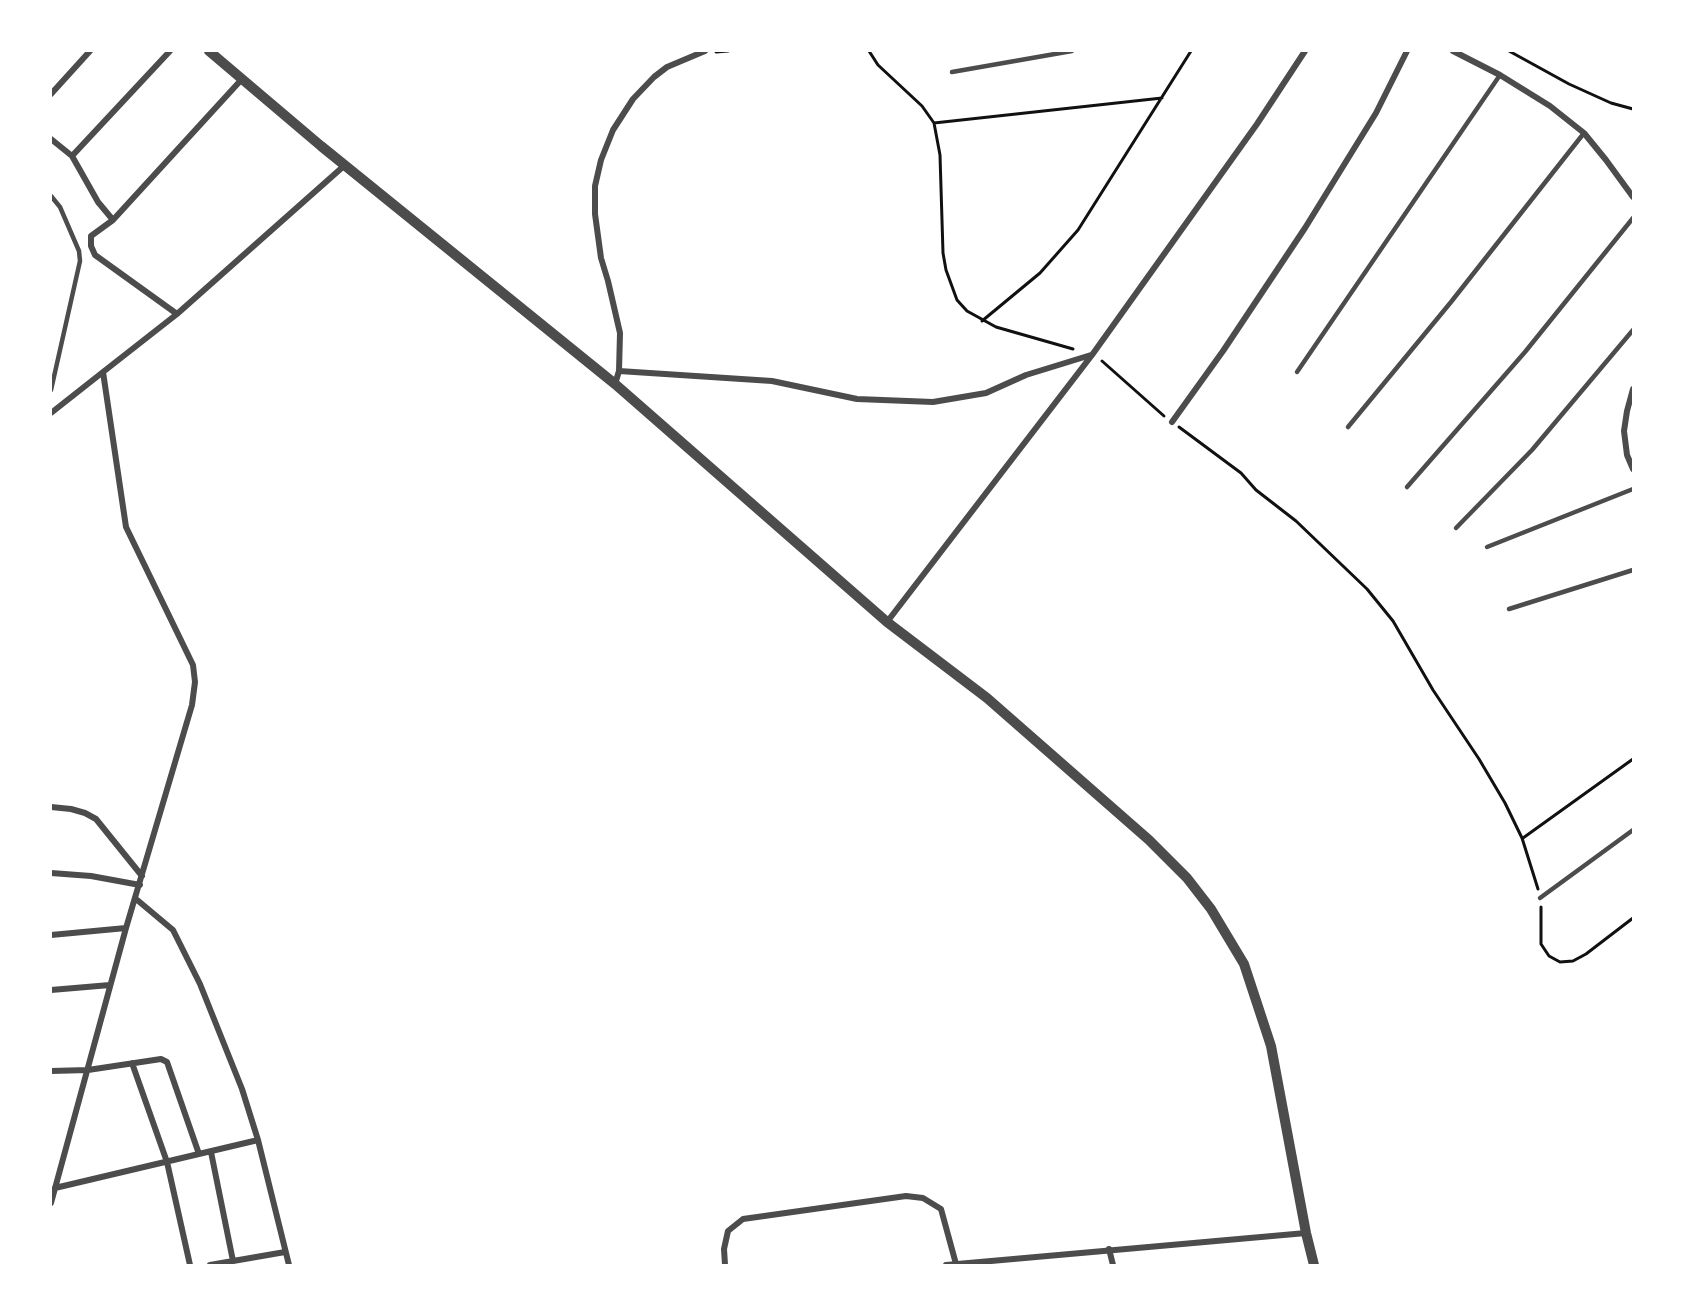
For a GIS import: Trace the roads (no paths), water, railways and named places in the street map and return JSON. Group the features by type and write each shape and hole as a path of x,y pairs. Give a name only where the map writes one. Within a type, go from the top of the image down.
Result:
{"street":[{"path":"51,94 90,51"},
{"path":"72,156 170,51"},
{"path":"209,51 345,165 615,384 887,622 987,698 1149,840 1187,878 1211,909 1244,964 1271,1046 1314,1265"},
{"path":"615,384 619,371 620,333 601,258 595,214 595,186 601,159 618,122 633,99 654,77 674,63 705,51"},
{"path":"887,622 1092,355 1257,124 1305,51"},
{"path":"1172,422 1223,351 1311,219 1376,113 1407,51"},
{"path":"1453,51 1500,75 1550,106 1584,134 1633,197"},
{"path":"177,314 95,255 91,246 91,236 113,220 242,79"},
{"path":"51,139 72,156 98,202 113,220"},
{"path":"51,413 177,314 345,165"},
{"path":"619,371 772,381 857,399 933,402 986,393 1026,375 1092,355"},
{"path":"51,1203 126,928 192,705 195,682 193,665 126,527 103,372"},
{"path":"1633,389 1624,431 1627,455 1633,469"},
{"path":"51,807 78,811 96,819 142,876"},
{"path":"51,873 91,876 140,885"},
{"path":"136,899 173,930 200,984 242,1089 258,1140 288,1265"},
{"path":"51,935 126,928"},
{"path":"51,990 110,985"},
{"path":"51,1071 88,1070 157,1058 166,1062 199,1154"},
{"path":"132,1063 168,1162 190,1265"},
{"path":"55,1188 258,1140"},
{"path":"210,1152 232,1261"},
{"path":"726,1265 724,1249 728,1231 743,1219 906,1196 922,1198 940,1209 956,1264"},
{"path":"946,1265 1016,1262 1109,1249 1306,1233"},
{"path":"1109,1249 1113,1265"},
{"path":"210,1265 285,1252"}],"lane":[{"path":"952,72 1072,51"},
{"path":"1297,372 1500,75"},
{"path":"1348,427 1451,302 1584,134"},
{"path":"51,196 60,207 79,251 80,261 51,390"},
{"path":"1407,488 1525,352 1633,218"},
{"path":"79,251 91,246"},
{"path":"1456,528 1532,450 1633,330"},
{"path":"1487,548 1633,489"},
{"path":"1509,609 1633,570"},
{"path":"1540,898 1633,830"}]}
